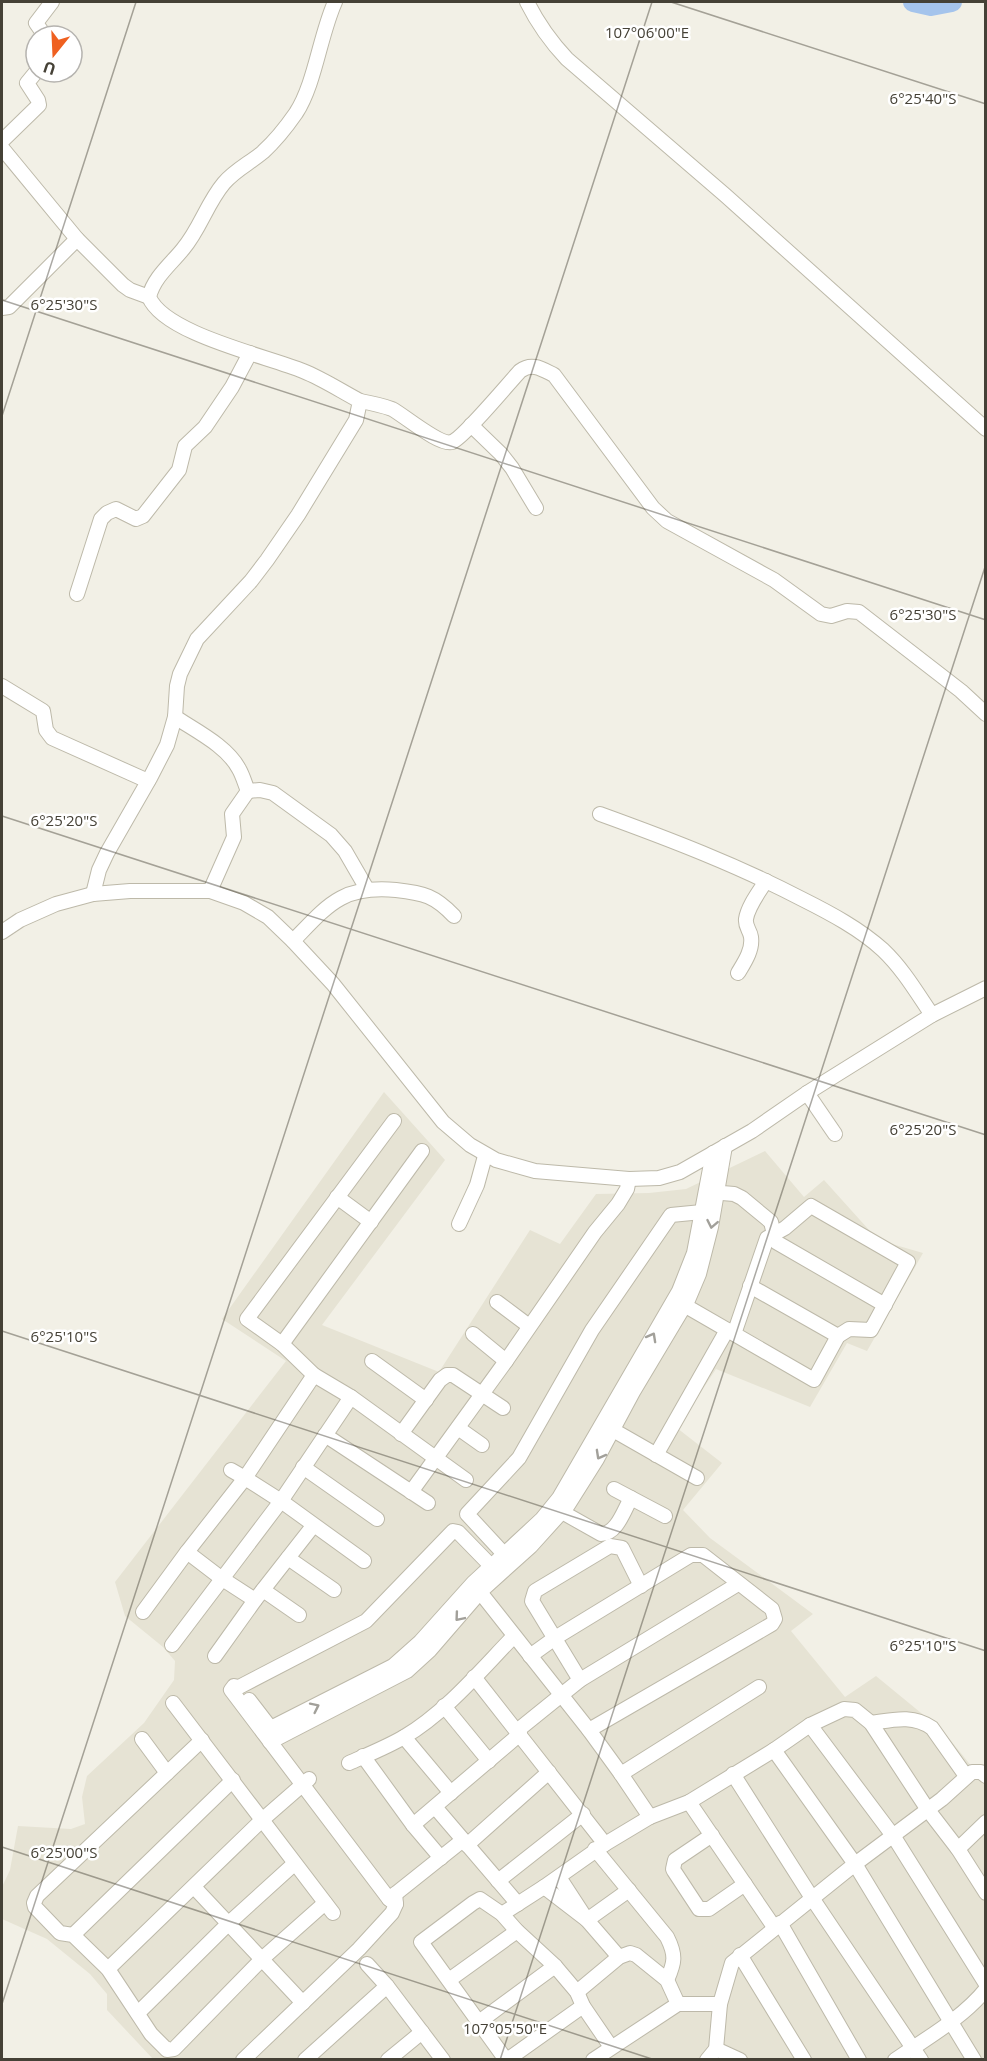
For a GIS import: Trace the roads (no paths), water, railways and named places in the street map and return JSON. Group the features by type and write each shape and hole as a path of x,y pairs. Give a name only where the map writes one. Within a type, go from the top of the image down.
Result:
{"street":[{"path":"37,24 52,2"},
{"path":"150,297 154,284 192,238 225,181 264,151 296,113 305,96 325,26 335,2"},
{"path":"527,2 538,24 553,45 567,59 725,195 986,429"},
{"path":"2,141 39,105 28,84"},
{"path":"2,148 77,239 123,285 150,297 157,310 180,325 304,372 360,401 390,408 444,442 454,441 526,366 535,366 554,375 654,508 668,521 774,580 821,614 831,616 847,611 859,612 983,705"},
{"path":"2,308 9,307 77,239"},
{"path":"77,594 101,519 116,509 133,519 143,516 179,470 185,446 210,420 232,387 250,353"},
{"path":"93,894 99,870 166,745 175,717 179,680 197,639 251,581 292,524 356,420 360,401"},
{"path":"471,425 512,468 536,508"},
{"path":"2,686 43,711 46,730 52,738 148,782"},
{"path":"175,717 232,760 239,769 248,791"},
{"path":"248,791 260,790 273,793 331,835 345,850 367,889"},
{"path":"210,891 234,837 232,814 248,791"},
{"path":"600,814 705,854 766,881 824,911 882,950 904,973 932,1015"},
{"path":"738,973 751,945 752,937 746,925 746,916 766,881"},
{"path":"293,941 335,901 345,895 367,889 428,895 444,905 454,916"},
{"path":"2,932 20,920 56,904 93,894 130,891 210,891 256,908 293,941 333,984 443,1122 470,1145 484,1162 628,1184 670,1175 719,1150 810,1095 932,1015 986,988"},
{"path":"810,1095 835,1134"},
{"path":"394,1121 247,1319 282,1344 314,1375 351,1397 466,1480"},
{"path":"271,1735 330,1713 407,1671 430,1650 477,1587 495,1570 531,1546 562,1512 583,1484 684,1305 699,1274 707,1250 712,1192 719,1150"},
{"path":"282,1344 422,1151"},
{"path":"459,1224 477,1185 484,1162"},
{"path":"411,1492 618,1204 628,1184"},
{"path":"495,1570 504,1554 542,1519 559,1498 679,1291 694,1253 702,1212 712,1192"},
{"path":"712,1192 734,1194 742,1198 771,1222 776,1242 885,1305"},
{"path":"338,1197 371,1222"},
{"path":"656,1455 730,1332 767,1238 785,1228 811,1206 908,1262 871,1330 849,1329 838,1336 814,1380 730,1332 684,1305"},
{"path":"504,1554 467,1514 519,1458 592,1330 671,1215 702,1212"},
{"path":"750,1286 838,1336"},
{"path":"497,1302 529,1326"},
{"path":"473,1334 506,1360"},
{"path":"372,1361 426,1400"},
{"path":"143,1612 245,1478 314,1375"},
{"path":"400,1434 440,1380 447,1375 453,1375 503,1408"},
{"path":"172,1646 281,1501 351,1397"},
{"path":"458,1428 482,1445"},
{"path":"613,1430 697,1478"},
{"path":"325,1435 429,1503"},
{"path":"303,1467 377,1519"},
{"path":"231,1470 281,1501 364,1561"},
{"path":"614,1489 665,1516"},
{"path":"562,1512 601,1534 606,1534 613,1530 631,1498"},
{"path":"215,1656 259,1595 314,1526"},
{"path":"394,1899 271,1735 231,1690 234,1686 239,1688 366,1621 453,1531 458,1532 495,1570"},
{"path":"580,1680 532,1601 535,1591 614,1545 622,1548 641,1586"},
{"path":"187,1552 221,1578 299,1615"},
{"path":"530,1656 555,1638 697,1554 703,1555 772,1609 775,1619 771,1624 589,1730"},
{"path":"288,1558 334,1590"},
{"path":"413,1825 580,1680 738,1584"},
{"path":"477,1587 589,1730 650,1817"},
{"path":"348,1763 404,1737 444,1706 514,1636"},
{"path":"474,1677 583,1814 600,1846 629,1890 667,1937 674,1950 672,1970 667,1980"},
{"path":"621,1774 759,1687"},
{"path":"173,1703 202,1740 233,1780 294,1864 329,1908 263,1958 174,2049 167,2050 151,2034 108,1969 73,1935 60,1934 35,1907 35,1900 202,1740"},
{"path":"444,1706 489,1761"},
{"path":"502,1914 559,1877 600,1846 650,1817 689,1802 810,1725 844,1709 855,1710 871,1723 928,1810 981,1875 986,1893"},
{"path":"871,1723 910,1719 926,1724 932,1728 966,1776"},
{"path":"810,1725 894,1837 986,1987 978,1999 950,2021 917,2053 895,2060"},
{"path":"404,1737 451,1793"},
{"path":"142,1739 167,1773"},
{"path":"774,1750 855,1864 974,2060"},
{"path":"363,1756 413,1825 441,1858"},
{"path":"740,2060 711,2054 720,2004 732,1963 855,1864 928,1810 966,1776 977,1770 986,1776"},
{"path":"243,2060 359,1949 392,1913 394,1899 441,1858 465,1843 549,1772"},
{"path":"733,1774 812,1898 917,2053"},
{"path":"73,1935 233,1780"},
{"path":"108,1969 262,1820 306,1781"},
{"path":"689,1802 745,1884 777,1925 859,2060"},
{"path":"435,1807 518,1904"},
{"path":"498,1881 583,1814"},
{"path":"958,1849 986,1822"},
{"path":"711,1835 675,1860 673,1865 674,1871 699,1909 709,1909 745,1884"},
{"path":"138,2013 229,1923 294,1864"},
{"path":"559,1877 587,1920 620,1957"},
{"path":"194,1887 303,2003"},
{"path":"544,1887 587,1920"},
{"path":"587,1920 629,1890"},
{"path":"583,2006 507,2060 421,1942 477,1900 484,1900 502,1914 555,1966 577,1992 583,2006 611,2047"},
{"path":"449,1980 517,1931"},
{"path":"577,1992 620,1957 630,1953 636,1955 667,1980 678,2004"},
{"path":"740,1955 804,2060"},
{"path":"367,1964 387,1986 443,2060"},
{"path":"479,2022 555,1966"},
{"path":"305,2060 387,1986"},
{"path":"593,2060 678,2004 720,2004"},
{"path":"388,2060 422,2032"}],"waterway":[{"path":"913,2 931,6 952,2"}]}
